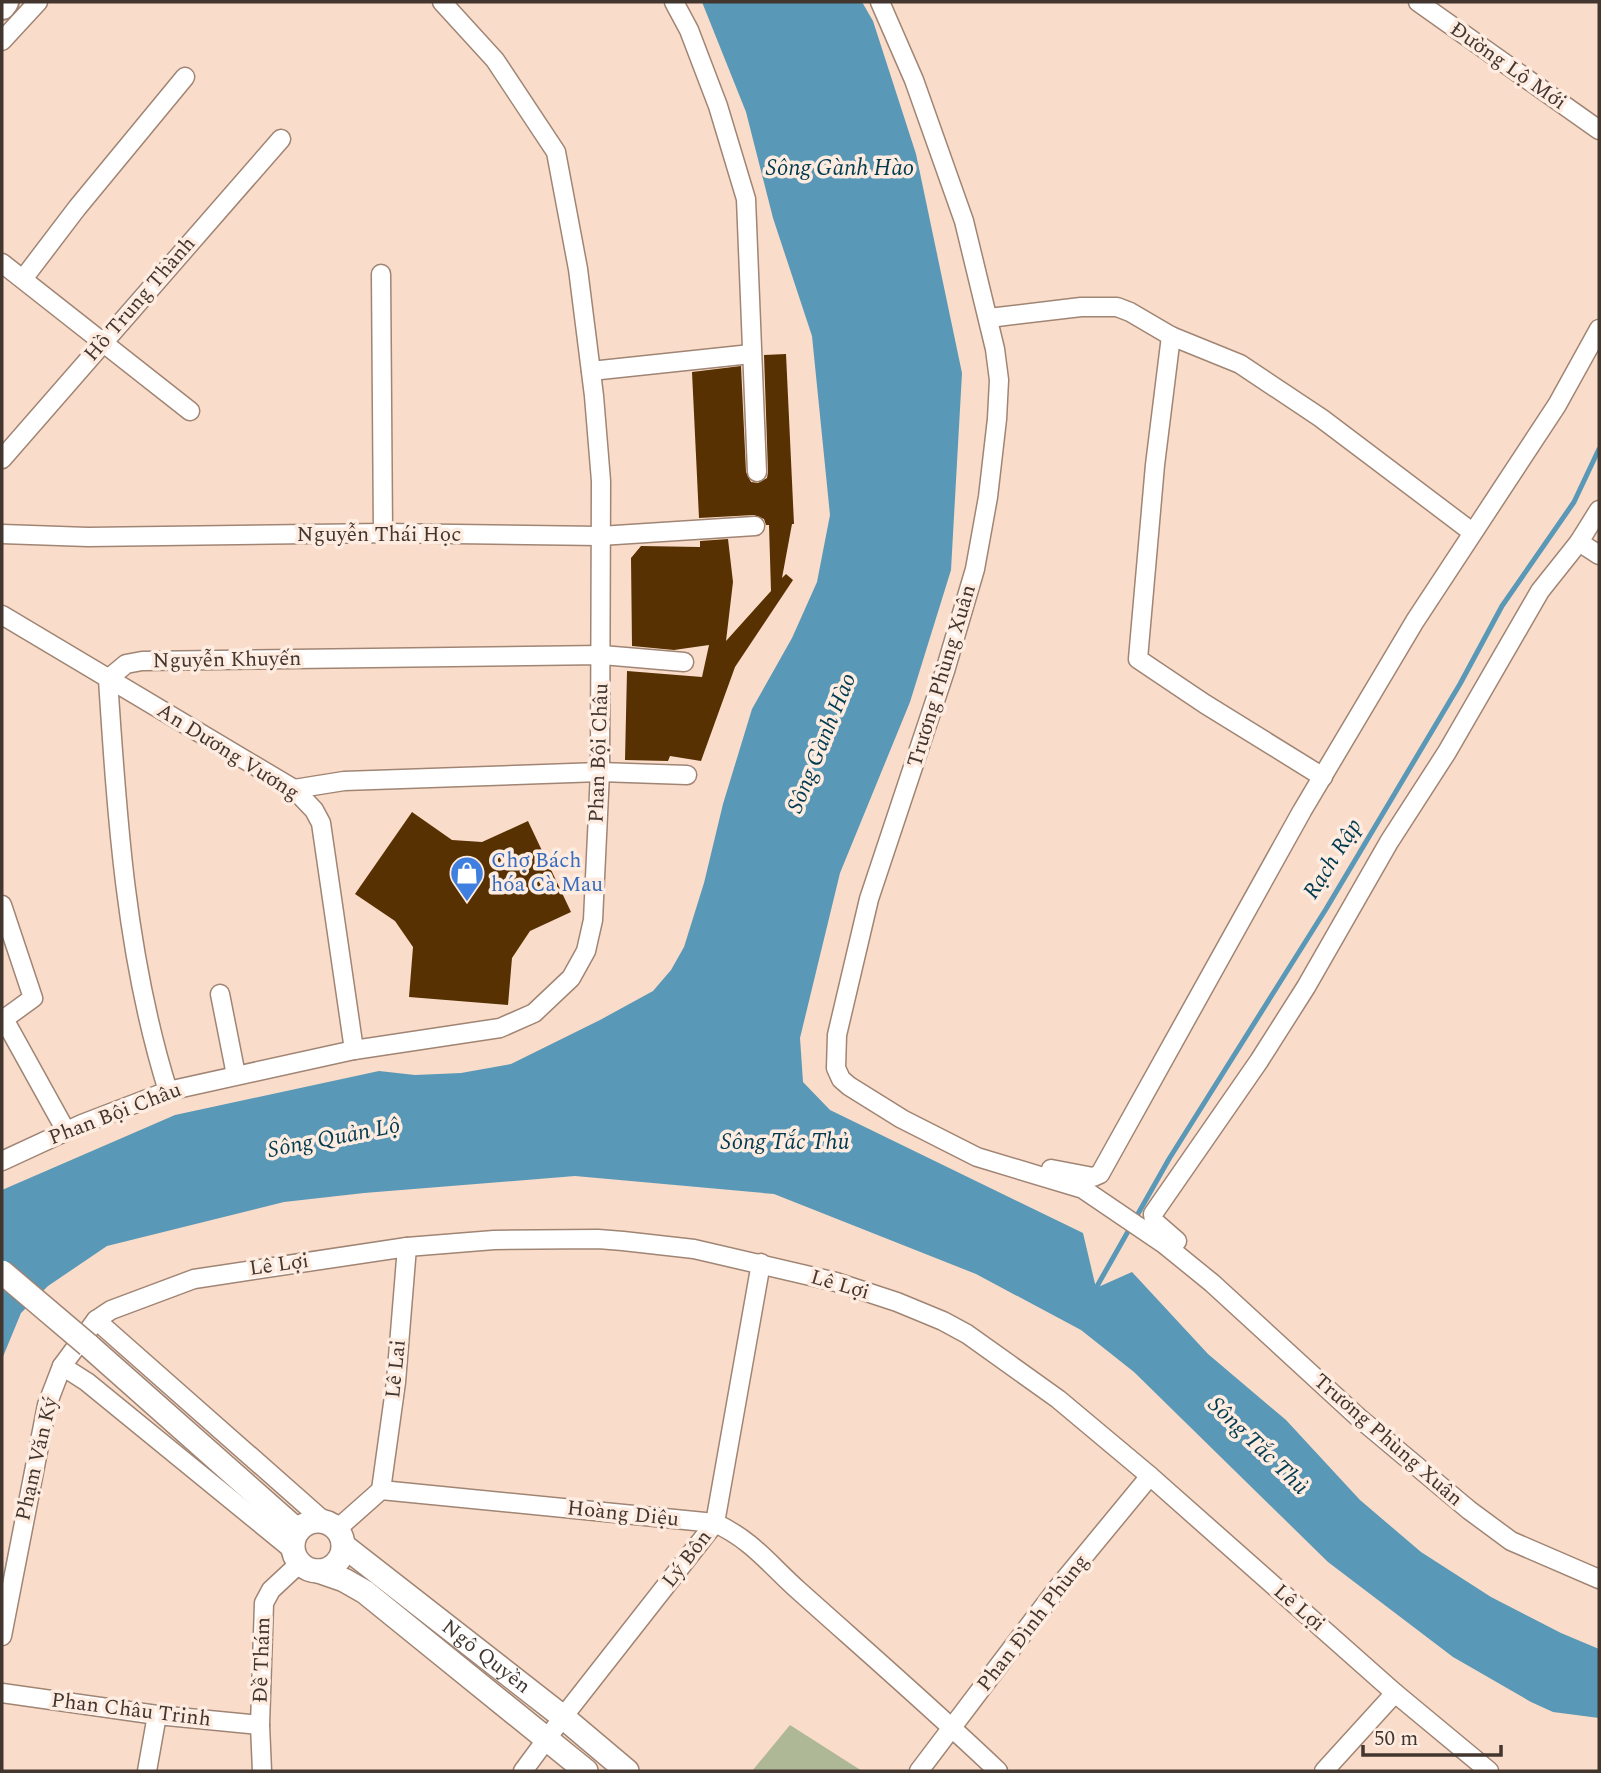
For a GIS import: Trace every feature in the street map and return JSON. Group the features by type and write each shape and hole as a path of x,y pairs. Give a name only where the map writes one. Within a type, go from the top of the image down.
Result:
{"highway":[{"path":"2,6 5,2"}],"main road":[{"name":"Ngô Quyền","path":"2,1272 88,1345 302,1554 365,1592 586,1771"},
{"path":"311,1522 335,1532 339,1560 326,1570 302,1554 311,1522"},
{"name":"Ngô Quyền","path":"335,1532 627,1771"}],"street":[{"path":"2,41 38,2"},
{"name":"Phan Bội Châu","path":"2,1161 66,1131 168,1091 354,1050 500,1028 534,1013 570,978 586,951 593,920 600,772 601,481 578,269 556,152 495,60 442,2"},
{"path":"674,2 689,30 718,106 746,199 757,471"},
{"name":"Trương Phùng Xuân","path":"880,2 914,80 954,190 989,318 999,380 998,419 975,569 945,671 869,899 835,1052 836,1068 841,1079 902,1119 977,1157 1083,1189 1096,1196 1197,1270 1358,1417 1469,1510 1511,1541 1599,1579"},
{"name":"Đường Lộ Mới","path":"1418,2 1599,130"},
{"path":"23,279 77,208 185,77"},
{"name":"Hồ Trung Thành","path":"2,459 281,139"},
{"path":"2,263 190,411"},
{"path":"381,274 383,533"},
{"path":"989,318 1081,307 1117,307 1130,312 1171,336 1240,364 1321,418 1472,532"},
{"path":"1006,1166 1033,1164 1093,1177 1100,1174 1323,777 1415,621 1557,405 1599,329"},
{"path":"1171,336 1155,465 1138,659 1323,777"},
{"path":"591,371 751,354"},
{"path":"1212,1283 1212,1275 1207,1266 1154,1221 1153,1214 1259,1061 1306,987 1389,842 1447,752 1540,591 1599,510"},
{"name":"Nguyễn Thái Học","path":"2,534 102,537 383,533 600,536 755,526"},
{"path":"1578,542 1599,555"},
{"name":"An Dương Vương","path":"2,615 294,789 314,810 321,823 354,1050"},
{"name":"Nguyễn Khuyến","path":"108,679 126,664 142,661 602,655 684,662"},
{"path":"108,679 116,800 133,942 145,1005 168,1091"},
{"path":"294,789 344,781 600,772 687,775"},
{"path":"2,905 33,998 3,1020 66,1131"},
{"path":"220,994 236,1076"},
{"name":"Lê Lợi","path":"62,1366 96,1320 111,1310 194,1279 407,1247 494,1240 598,1239 694,1249 848,1286 943,1321 967,1334 1040,1385 1150,1476 1395,1693 1489,1771"},
{"name":"Lê Lai","path":"381,1490 396,1382 407,1247"},
{"name":"Lý Bôn","path":"523,1771 562,1717 715,1523 761,1264"},
{"path":"96,1320 335,1532 381,1490"},
{"path":"62,1366 87,1382 302,1554"},
{"name":"Phạm Văn Ký","path":"2,1636 38,1441 47,1405 62,1366"},
{"name":"Phan Đình Phùng","path":"919,1771 1056,1591 1150,1476"},
{"name":"Hoàng Diệu","path":"381,1490 715,1523 752,1544 797,1589 998,1771"},
{"name":"Đề Thám","path":"262,1771 260,1726 264,1603 271,1590 302,1554"},
{"name":"Phan Châu Trinh","path":"2,1693 157,1715 260,1726"},
{"path":"1324,1771 1395,1693"},
{"path":"147,1771 157,1715"}],"green space":[{"path":"790,1725 862,1771 752,1771"}],"water":[{"path":"702,2 862,2 873,21 916,154 962,373 951,570 910,702 840,873 800,1038 803,1082 830,1110 1083,1233 1096,1288 1132,1272 1208,1354 1286,1420 1360,1500 1421,1552 1491,1597 1599,1649 1599,1718 1553,1712 1453,1657 1328,1562 1134,1372 1081,1330 976,1274 774,1194 575,1176 284,1202 107,1246 48,1286 21,1313 2,1359 2,1190 175,1115 379,1071 415,1075 461,1073 511,1064 653,991 671,970 684,947 752,709 792,638 817,582 830,515 812,336 773,218 746,112"}],"building":[{"path":"786,354 794,524 782,578 786,574 793,580 735,667 701,761 670,756 668,761 625,760 627,671 702,677 709,645 674,650 632,646 631,558 641,546 700,547 700,541 728,539 733,582 726,641 771,591 769,525 766,525 764,519 754,515 699,518 692,372 741,366 746,472 751,482 758,483 767,478 768,472 764,355"},
{"name":"Chợ Bách hóa Cà Mau","path":"412,812 452,840 482,842 528,821 571,912 530,931 512,958 508,1005 409,997 413,947 395,921 355,894"}],"waterway":[{"name":"Rạch Rập","path":"1096,1288 1169,1159 1326,909 1460,684 1502,606 1574,502 1599,449"}],"place":[{"name":"Chợ Bách hóa Cà Mau","path":"467,903"}],"water label":[{"name":"Sông Gành Hào","path":"840,168"},
{"name":"Sông Gành Hào","path":"822,743"},
{"name":"Sông Quản Lộ","path":"334,1138"},
{"name":"Sông Tắc Thủ","path":"785,1142"},
{"name":"Sông Tắc Thủ","path":"1258,1446"}]}
